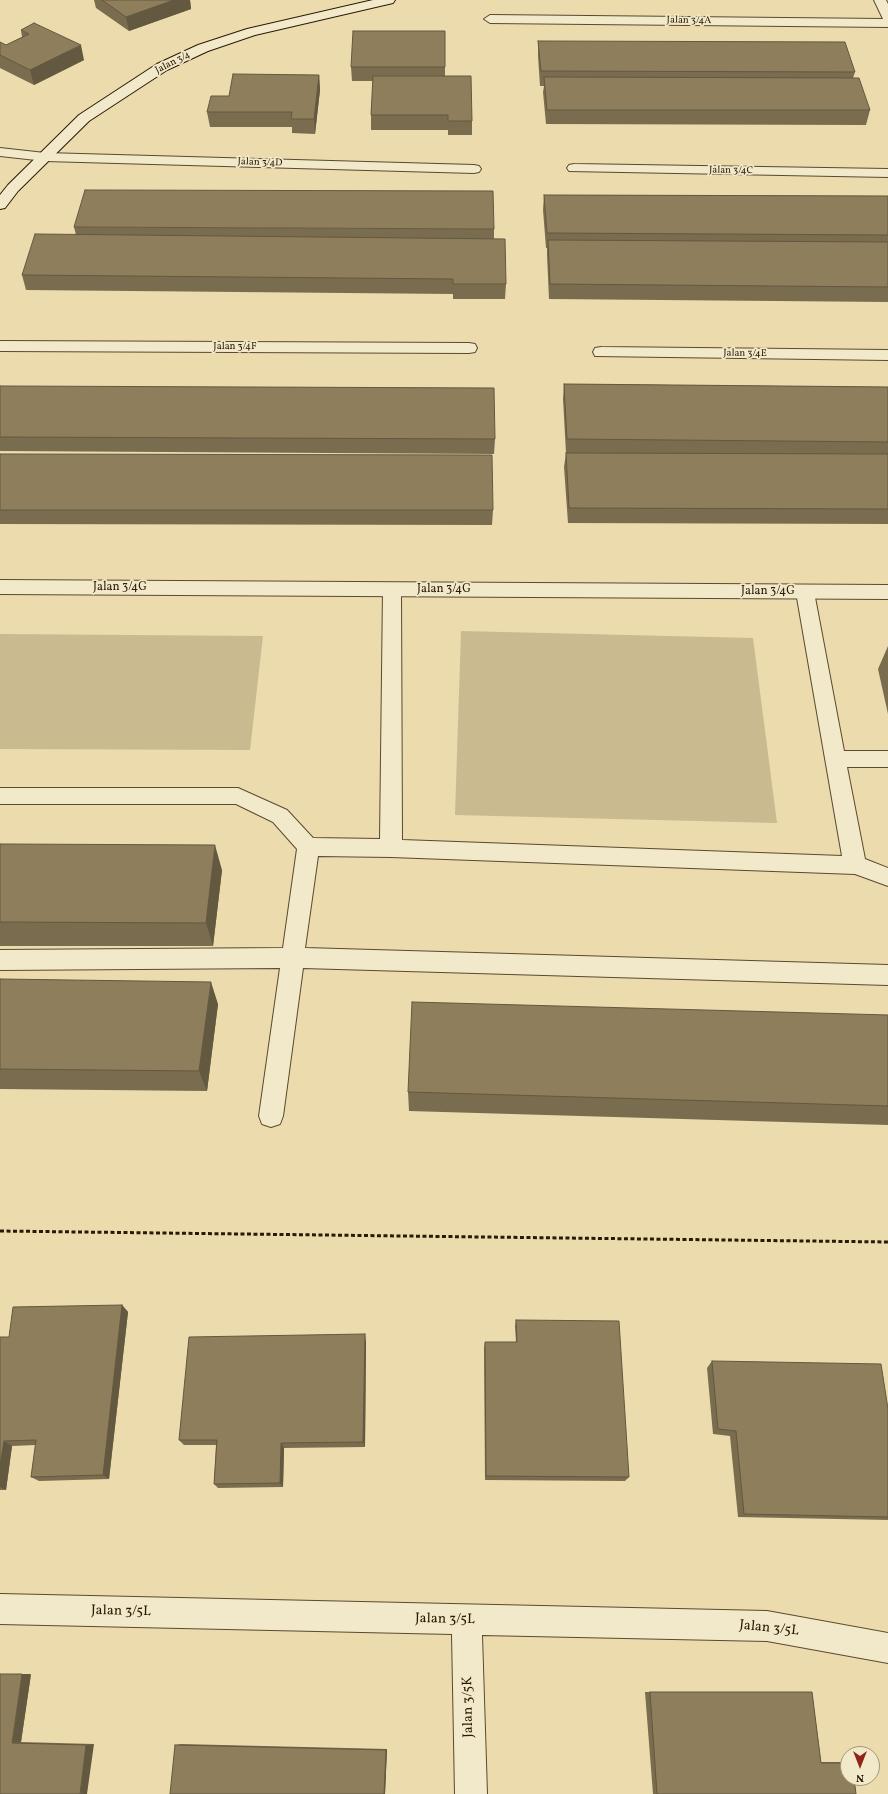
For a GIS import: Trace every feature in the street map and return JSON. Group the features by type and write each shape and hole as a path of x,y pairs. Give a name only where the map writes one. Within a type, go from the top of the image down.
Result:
{"street":[{"name":"Jalan 3/4","path":"0,205 13,188 84,118 162,67 203,48 251,32 389,0"},
{"path":"880,0 888,18"},
{"name":"Jalan 3/4A","path":"490,19 888,23"},
{"name":"Jalan 3/4D","path":"0,152 45,157 474,169"},
{"name":"Jalan 3/4C","path":"574,168 888,173"},
{"name":"Jalan 3/4F","path":"0,346 469,348"},
{"name":"Jalan 3/4E","path":"601,352 888,355"},
{"name":"Jalan 3/4G","path":"0,587 888,592"},
{"path":"391,848 392,590"},
{"path":"805,592 855,865"},
{"path":"835,759 888,759"},
{"path":"0,796 238,796 280,816 308,847 391,848 855,865 888,877"},
{"path":"271,1116 294,958 308,847"},
{"path":"0,960 294,958 888,974"},
{"name":"Jalan 3/5L","path":"0,1609 767,1626 888,1648"},
{"name":"Jalan 3/5K","path":"467,1620 471,1794"}],"path":[{"path":"0,1231 888,1242"}],"shaded area":[{"path":"461,631 753,638 777,823 455,815"},
{"path":"0,634 263,636 250,750 0,749"}],"building":[{"path":"102,0 174,0 126,17"},
{"path":"34,23 81,45 30,70 0,55 0,42 6,45 29,34 21,30"},
{"path":"353,31 445,31 445,67 351,67"},
{"path":"538,41 845,42 855,72 541,71"},
{"path":"233,74 319,75 314,119 291,119 292,112 207,112 211,96 229,96"},
{"path":"373,76 471,76 472,121 448,121 448,115 371,115"},
{"path":"544,77 859,78 870,110 547,110"},
{"path":"85,190 493,191 494,229 74,227"},
{"path":"544,195 888,196 888,235 547,233"},
{"path":"35,234 505,239 506,284 453,284 453,279 22,275"},
{"path":"548,240 888,242 888,287 550,284"},
{"path":"564,384 888,387 888,442 567,439"},
{"path":"0,386 494,388 495,439 0,437"},
{"path":"566,453 888,454 888,509 569,508"},
{"path":"0,454 492,455 493,510 0,510"},
{"path":"0,844 215,845 206,923 0,922"},
{"path":"0,979 211,982 199,1071 0,1069"},
{"path":"412,1002 888,1015 888,1106 408,1092"},
{"path":"122,1305 103,1475 31,1477 36,1440 4,1441 0,1466 0,1337 9,1337 13,1307"},
{"path":"516,1320 619,1321 629,1477 486,1476 485,1342 517,1342"},
{"path":"365,1334 363,1442 281,1443 280,1483 214,1484 217,1440 179,1440 189,1337"},
{"path":"712,1361 881,1364 888,1409 888,1517 744,1514 736,1431 718,1429"},
{"path":"0,1674 22,1674 12,1743 86,1745 80,1794 0,1794"},
{"path":"650,1692 812,1692 821,1763 840,1763 840,1786 855,1786 856,1794 657,1794"},
{"path":"175,1745 386,1750 384,1794 170,1794"}]}
